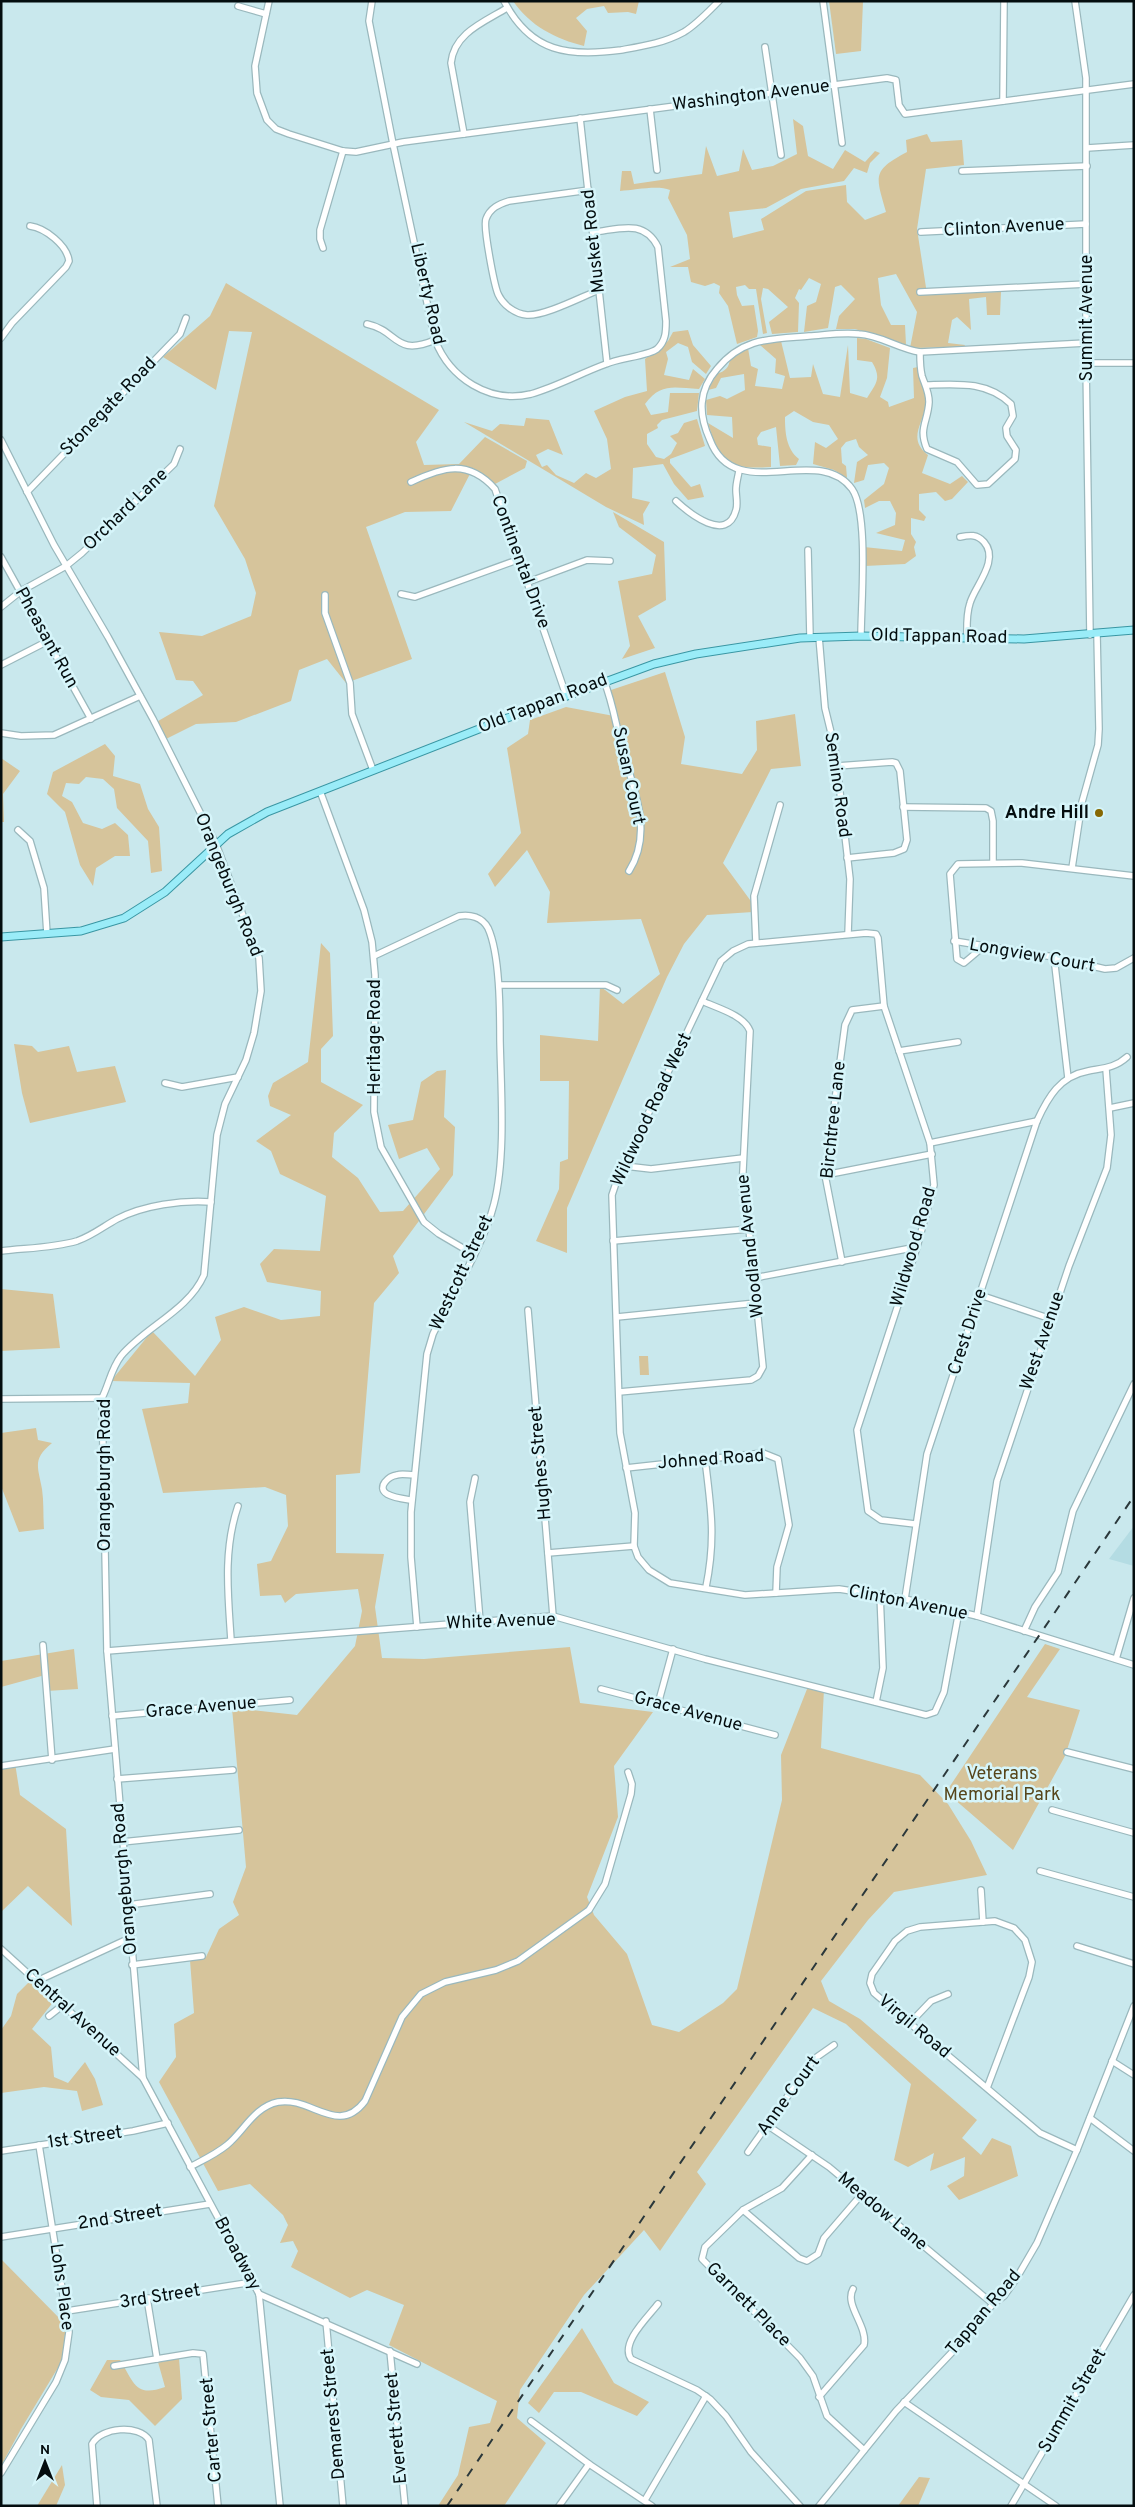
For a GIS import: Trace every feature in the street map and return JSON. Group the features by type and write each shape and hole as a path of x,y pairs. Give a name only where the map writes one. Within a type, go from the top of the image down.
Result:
{"main road":[{"name":"Old Tappan Road","path":"1,937 94,928 138,910 165,892 216,844 259,816 604,681 675,658 781,639 810,637 1024,639 1134,630"}],"street":[{"path":"269,1 256,54 254,76 261,109 267,120 276,129 343,151 320,230 323,248"},
{"name":"Liberty Road","path":"372,1 369,21 393,144 435,340 449,366 462,378 478,388 512,396 530,394 607,363 656,350 666,332 666,320 658,247 653,237 645,230 632,228 594,232"},
{"path":"504,1 507,8 525,30 552,47 571,53 592,54 650,46 669,40 685,31 719,1"},
{"path":"823,1 842,143"},
{"path":"1003,101 1004,1"},
{"name":"Summit Avenue","path":"1075,1 1086,78 1086,363 1093,634"},
{"path":"238,6 266,14"},
{"path":"464,134 451,63 452,52 457,42 467,33 507,8"},
{"path":"765,47 781,155"},
{"name":"Washington Avenue","path":"343,151 356,152 393,144 464,134 892,78 898,85 901,111 905,114 1134,84"},
{"path":"650,109 657,170"},
{"name":"Musket Road","path":"580,118 607,363"},
{"path":"1087,148 1134,145"},
{"path":"962,171 1087,166"},
{"path":"589,190 509,201 498,205 491,210 486,219 485,228 498,293 505,305 515,312 528,315 541,313 599,290"},
{"name":"Clinton Avenue","path":"921,232 1086,224"},
{"path":"1,338 12,323 66,267 69,261 65,250 41,228 30,226"},
{"path":"920,292 1087,284"},
{"name":"Stonegate Road","path":"27,492 180,334 186,318"},
{"path":"367,324 375,326 401,344 411,347 435,340"},
{"path":"861,636 861,523 859,503 852,490 842,480 807,470 739,470 719,460 713,450 703,417 702,403 711,376 738,349 763,340 860,334 907,350 920,352 1086,343"},
{"path":"920,352 922,375 927,385 929,403 922,428 923,440 927,449 957,462 977,485 988,484 1015,459 1016,450 1007,436 1006,428 1013,416 1011,404 994,390 981,386 927,385"},
{"path":"1086,363 1134,363"},
{"name":"Orangeburgh Road","path":"1,440 66,566 140,696 216,844 256,950 261,969 261,990 254,1033 238,1077 225,1104 217,1135 207,1266 201,1282 192,1294 122,1356 110,1374 102,1398 108,1651 132,1965 143,2078"},
{"name":"Orchard Lane","path":"1,607 21,591 66,566 174,464 180,449"},
{"name":"Continental Drive","path":"412,482 436,470 466,470 489,483 497,492 566,696"},
{"path":"676,501 704,522 716,526 726,522 734,516 737,507 736,486 739,470"},
{"path":"960,537 971,535 980,537 987,546 990,556 988,566 970,602 967,614 967,638"},
{"path":"808,550 810,637"},
{"name":"Pheasant Run","path":"1,557 91,719"},
{"path":"400,594 415,597 520,559"},
{"path":"528,582 587,560 610,561"},
{"path":"325,595 325,613 350,682 352,714 373,770"},
{"path":"1072,868 1082,802 1098,745 1099,729 1093,634"},
{"name":"Semino Road","path":"819,637 825,708 837,766 847,858 850,895 848,934"},
{"path":"1,666 48,641"},
{"name":"Susan Court","path":"604,681 612,702 642,822 636,859 629,871"},
{"path":"1,733 21,736 54,734 140,696"},
{"path":"837,766 896,763 900,771 907,840 904,849 894,853 847,858"},
{"name":"Heritage Road","path":"320,791 364,910 374,956 374,1112 381,1147 424,1222 439,1234 473,1254"},
{"path":"756,942 754,896 780,805"},
{"path":"903,806 986,808 993,816 993,863"},
{"path":"18,830 30,840 44,888 47,934"},
{"name":"Longview Court","path":"1134,876 1072,868 993,863 958,864 950,874 954,941 1054,957 1105,969 1116,968 1134,958"},
{"name":"Westcott Street","path":"374,956 459,916 470,915 480,920 488,928 499,985 501,1085 499,1172 489,1222 429,1344 412,1500 411,1557 417,1626"},
{"name":"Wildwood Road","path":"848,934 872,932 878,938 884,1006 932,1154 932,1194 917,1248 856,1436 868,1511 881,1520 915,1524"},
{"name":"Wildwood Road West","path":"634,1546 635,1514 620,1433 612,1195 702,1000 721,961 726,955 756,942 848,934"},
{"path":"954,941 956,959 964,963 983,947"},
{"path":"1054,957 1068,1078 1079,1073 1106,1069 1120,1064 1127,1057"},
{"path":"499,985 606,985 617,990"},
{"name":"Woodland Avenue","path":"619,1392 755,1378 762,1372 763,1362 749,1229 742,1190 750,1031 748,1025 739,1018 702,1000"},
{"name":"Birchtree Lane","path":"842,1262 825,1175 846,1019 852,1010 884,1006"},
{"path":"899,1051 958,1042"},
{"name":"West Avenue","path":"977,1616 997,1481 1051,1319 1107,1168 1111,1135 1106,1069"},
{"path":"165,1084 182,1087 238,1077"},
{"name":"Crest Drive","path":"906,1598 915,1524 927,1454 1037,1121 1055,1089 1068,1078"},
{"path":"1110,1108 1134,1103"},
{"path":"930,1143 1037,1121"},
{"path":"825,1175 932,1154"},
{"path":"625,1166 651,1169 743,1158"},
{"path":"1,1251 68,1243 88,1236 130,1213 189,1201 211,1202"},
{"path":"613,1242 749,1229"},
{"path":"754,1278 917,1248"},
{"path":"980,1295 1051,1319"},
{"path":"617,1317 756,1303"},
{"name":"Hughes Street","path":"528,1310 553,1616"},
{"path":"1024,1631 1035,1607 1058,1572 1073,1511 1134,1384"},
{"path":"1,1398 102,1398"},
{"name":"Johned Road","path":"626,1468 763,1453 774,1456 780,1462 789,1525 777,1567 776,1593"},
{"path":"705,1459 714,1533 712,1558 706,1587"},
{"path":"412,1500 388,1494 382,1486 390,1477 395,1475 414,1476"},
{"path":"475,1478 470,1502 480,1621"},
{"path":"231,1640 227,1558 232,1525 238,1506"},
{"path":"548,1553 634,1546"},
{"name":"Clinton Avenue","path":"634,1546 642,1563 656,1576 670,1582 745,1595 833,1589 906,1598 977,1616 1134,1664"},
{"path":"876,1702 883,1668 880,1594"},
{"path":"1116,1659 1134,1598"},
{"name":"White Avenue","path":"108,1651 553,1616 926,1715 936,1712 939,1707 952,1655 959,1611"},
{"path":"43,1644 52,1760"},
{"path":"658,1704 673,1649"},
{"name":"Grace Avenue","path":"601,1689 775,1735"},
{"name":"Grace Avenue","path":"112,1716 290,1700"},
{"path":"1,1766 52,1760 115,1749"},
{"path":"1067,1752 1134,1769"},
{"path":"117,1779 233,1770"},
{"path":"190,2167 228,2144 256,2113 269,2105 283,2101 296,2102 337,2117 355,2112 365,2101 402,2016 421,1994 445,1982 507,1966 526,1956 580,1918 596,1901 607,1878 631,1794 632,1784 628,1772"},
{"path":"1052,1810 1134,1833"},
{"path":"122,1842 239,1830"},
{"path":"1040,1871 1134,1898"},
{"path":"981,1890 983,1922 1002,1922 1014,1928 1028,1946 1032,1962 1029,1977 987,2088"},
{"path":"128,1905 210,1894"},
{"name":"Virgil Road","path":"983,1922 914,1928 895,1940 872,1974 870,1983 874,1992 1042,2135 1077,2150"},
{"path":"36,1981 130,1938"},
{"path":"1077,1946 1134,1964"},
{"name":"Central Avenue","path":"1,1949 143,2078"},
{"path":"132,1965 202,1956"},
{"path":"910,2023 931,2001 948,1994"},
{"path":"49,2016 63,2005"},
{"name":"Tappan Road","path":"819,2506 904,2402 958,2346 993,2304 1004,2296 1027,2261 1077,2150 1112,2061 1132,2017 1134,2006"},
{"name":"Anne Court","path":"748,2152 814,2059 834,2045"},
{"path":"1112,2061 1134,2076"},
{"name":"Broadway","path":"143,2078 259,2294 266,2344 280,2506"},
{"path":"1090,2118 1134,2151"},
{"name":"1st Street","path":"1,2151 133,2131 168,2123"},
{"name":"Meadow Lane","path":"767,2125 812,2154 993,2304"},
{"name":"Lohs Place","path":"1,2473 56,2382 65,2360 69,2332 39,2145"},
{"name":"Garnett Place","path":"812,2154 782,2188 743,2210 705,2247 702,2259 800,2358 812,2376 823,2409 832,2423 864,2450"},
{"path":"743,2210 799,2258 807,2261 818,2254 824,2238 861,2195"},
{"name":"2nd Street","path":"1,2237 210,2204"},
{"name":"3rd Street","path":"67,2311 253,2282"},
{"path":"819,2397 864,2345 864,2334 851,2299 854,2289"},
{"path":"259,2294 326,2322 417,2364"},
{"name":"Summit Street","path":"1011,2506 1134,2295"},
{"path":"114,2366 157,2359 147,2298"},
{"path":"658,2304 630,2342 629,2356 634,2362 706,2396 719,2407 751,2452 800,2506"},
{"name":"Demarest Street","path":"326,2322 342,2506"},
{"name":"Everett Street","path":"390,2351 405,2506"},
{"name":"Carter Street","path":"157,2359 193,2353 203,2354 218,2506"},
{"path":"645,2500 706,2396"},
{"path":"904,2402 1056,2506"},
{"path":"531,2421 589,2464 652,2506"},
{"path":"97,2506 92,2449 95,2440 102,2434 132,2430 142,2433 151,2445 157,2506"},
{"path":"559,2506 589,2464"}],"shaded area":[{"path":"1134,1526 1134,1566 1109,1559"}],"green space":[{"path":"513,1 639,1 636,14 628,12 608,13 604,6 587,9 576,18 587,31 584,46 563,40 544,30 527,18"},
{"path":"829,1 863,1 861,51 836,54"},
{"path":"793,119 803,126 808,156 833,169 845,150 865,162 875,151 880,153 870,163 867,173 854,168 844,181 801,189 766,208 729,212 733,238 764,230 761,219 806,191 846,185 847,202 865,220 886,212 880,190 879,176 887,164 907,152 906,140 927,134 931,142 962,140 964,165 926,169 917,229 927,294 1001,292 1000,315 987,315 986,297 969,299 971,330 957,317 952,320 948,343 965,345 964,347 910,348 917,312 896,274 878,278 881,305 891,325 905,325 906,345 855,329 836,329 839,316 855,299 841,285 835,287 828,328 804,332 807,306 816,302 821,284 809,278 801,290 799,289 795,298 799,303 798,332 772,334 769,322 788,307 768,289 763,288 761,299 767,333 763,334 756,289 749,289 745,285 736,287 737,295 742,306 754,305 758,331 757,337 737,344 728,306 719,293 720,286 714,283 705,286 691,282 688,267 670,267 690,259 687,235 668,198 670,190 653,188 620,191 622,171 631,171 634,184 702,174 706,146 717,176 739,171 743,149 752,170 773,166 797,154"},
{"path":"226,283 439,410 416,442 424,465 459,464 485,437 527,461 525,468 495,484 473,468 451,511 405,512 366,527 412,659 346,683 327,659 299,670 291,701 236,722 196,724 162,741 153,724 203,695 193,681 176,680 159,632 202,636 251,616 256,593 245,559 214,506 252,332 229,331 216,390 163,357 210,316"},
{"path":"688,330 693,345 711,366 706,374 692,362 688,347 678,343 666,352 668,359 664,375 689,380 693,369 705,379 699,389 663,389 651,397 645,404 651,415 668,412 670,393 699,393 697,411 662,420 657,425 658,428 647,434 647,444 656,457 664,459 671,454 677,443 670,436 678,433 684,423 697,419 705,446 670,459 670,463 691,487 700,484 704,497 688,500 674,484 663,464 633,468 632,498 650,502 643,514 644,525 606,507 464,422 492,431 500,424 524,426 526,418 549,420 563,455 548,449 536,455 542,467 547,465 556,475 574,483 586,473 596,478 611,469 607,439 594,411 625,397 647,391 645,359 668,341 673,332"},
{"path":"857,338 866,339 890,348 887,378 880,397 888,402 889,407 914,398 913,368 918,367 926,400 917,437 918,443 928,455 922,473 950,484 962,476 968,482 952,499 945,501 936,492 919,494 919,510 926,517 924,521 911,518 911,534 916,542 914,547 916,556 905,564 865,566 864,547 902,551 905,540 876,533 895,525 896,513 890,501 879,501 865,508 864,500 884,484 889,468 884,463 868,465 864,480 854,483 857,462 868,455 859,447 856,439 846,442 841,448 842,463 846,466 847,478 834,470 813,464 815,442 826,448 838,439 829,425 813,422 794,411 785,417 785,423 789,445 799,459 796,465 780,466 776,427 761,432 757,438 758,445 771,447 771,467 745,467 728,461 722,455 712,436 708,423 733,438 732,417 707,415 706,400 720,396 727,399 745,390 744,374 721,378 716,388 708,390 717,374 728,367 730,359 748,348 751,366 758,369 755,386 782,389 785,376 775,373 776,359 760,345 781,341 790,378 811,377 813,364 823,394 840,397 848,345 850,393 867,398 877,381 877,373 872,362 857,360"},
{"path":"613,512 664,542 666,600 638,616 655,648 622,659 630,646 618,581 652,574 656,555 619,527"},
{"path":"665,672 685,737 681,764 742,774 757,750 756,721 795,714 801,766 771,769 723,863 753,904 753,912 707,915 684,944 667,977 567,1208 567,1253 536,1241 559,1189 560,1162 568,1159 569,1081 540,1081 540,1035 598,1041 600,986 623,1004 660,974 641,919 547,923 550,892 527,850 495,887 488,874 521,833 507,748 528,734 530,720 566,707 614,716 608,691"},
{"path":"105,744 115,756 113,776 140,784 148,809 159,827 162,871 151,873 148,841 117,808 114,789 103,779 86,777 79,784 66,783 62,796 72,802 83,823 102,829 115,823 128,835 130,856 115,856 96,868 93,886 80,865 65,812 47,794 53,772"},
{"path":"1,758 20,771 3,794 4,822 1,822"},
{"path":"321,943 330,953 333,1036 321,1049 321,1082 363,1105 334,1133 332,1157 358,1178 380,1212 403,1211 440,1169 427,1148 399,1159 388,1125 413,1120 421,1082 437,1071 446,1070 444,1117 455,1127 453,1175 393,1256 399,1273 374,1303 360,1473 336,1475 336,1553 384,1554 375,1607 382,1658 424,1659 570,1647 580,1703 653,1712 614,1766 618,1817 587,1897 594,1915 627,1954 652,2025 679,2032 723,2003 737,1989 782,1800 781,1755 809,1684 824,1689 821,1748 920,1775 948,1804 971,1841 987,1875 894,1892 868,1920 821,1981 829,2001 860,2019 977,2120 962,2138 981,2155 992,2138 1011,2146 1018,2176 959,2200 947,2186 964,2176 965,2157 930,2171 934,2153 908,2167 894,2160 911,2084 846,2024 813,2008 697,2172 706,2184 660,2251 644,2230 584,2295 520,2390 517,2418 546,2443 504,2506 438,2506 458,2475 469,2427 490,2423 497,2401 389,2345 404,2305 367,2290 350,2298 291,2267 298,2251 293,2241 280,2243 288,2225 283,2215 250,2184 218,2191 159,2082 176,2057 174,2024 194,2013 190,1960 206,1957 219,1929 239,1915 233,1902 246,1867 232,1708 297,1715 355,1646 362,1611 358,1589 296,1594 285,1603 281,1595 260,1596 257,1564 271,1561 288,1526 286,1495 265,1487 163,1493 142,1409 188,1403 190,1383 111,1381 152,1331 195,1376 221,1340 215,1317 244,1307 281,1320 320,1316 321,1291 267,1282 260,1264 274,1249 320,1251 326,1196 280,1174 271,1151 256,1141 291,1115 270,1106 268,1096 273,1083 308,1062"},
{"path":"14,1044 32,1046 38,1052 69,1046 77,1072 115,1066 126,1102 30,1123 22,1093"},
{"path":"1,1289 53,1294 60,1348 1,1351"},
{"path":"639,1356 648,1356 649,1375 640,1375"},
{"path":"36,1428 38,1440 52,1443 41,1454 38,1464 43,1494 44,1529 19,1532 1,1486 1,1433"},
{"name":"Veterans Memorial Park","path":"1045,1644 1060,1649 1027,1697 1080,1710 1065,1756 1013,1850 946,1792"},
{"path":"74,1649 78,1689 47,1691 45,1675 1,1687 1,1661"},
{"path":"15,1763 20,1795 66,1829 72,1926 28,1886 1,1912 1,1766"},
{"path":"30,1981 54,2001 32,2029 51,2047 54,2077 68,2083 85,2062 95,2079 103,2105 82,2111 77,2091 44,2087 1,2093 1,2030 11,2016 17,1994"},
{"path":"1,2259 66,2325 62,2361 1,2466"},
{"path":"582,2328 614,2383 649,2402 637,2416 581,2392 554,2392 539,2413 528,2403"},
{"path":"179,2358 182,2399 155,2426 129,2400 101,2397 90,2390 107,2360 120,2360 132,2381 141,2389 147,2391 165,2387 158,2362"},
{"path":"62,2465 65,2485 56,2506 37,2506"},
{"path":"919,2477 930,2478 918,2506 898,2506"}],"railway":[{"path":"447,2506 1134,1496"}],"place":[{"name":"Andre Hill","path":"1099,813"}]}
